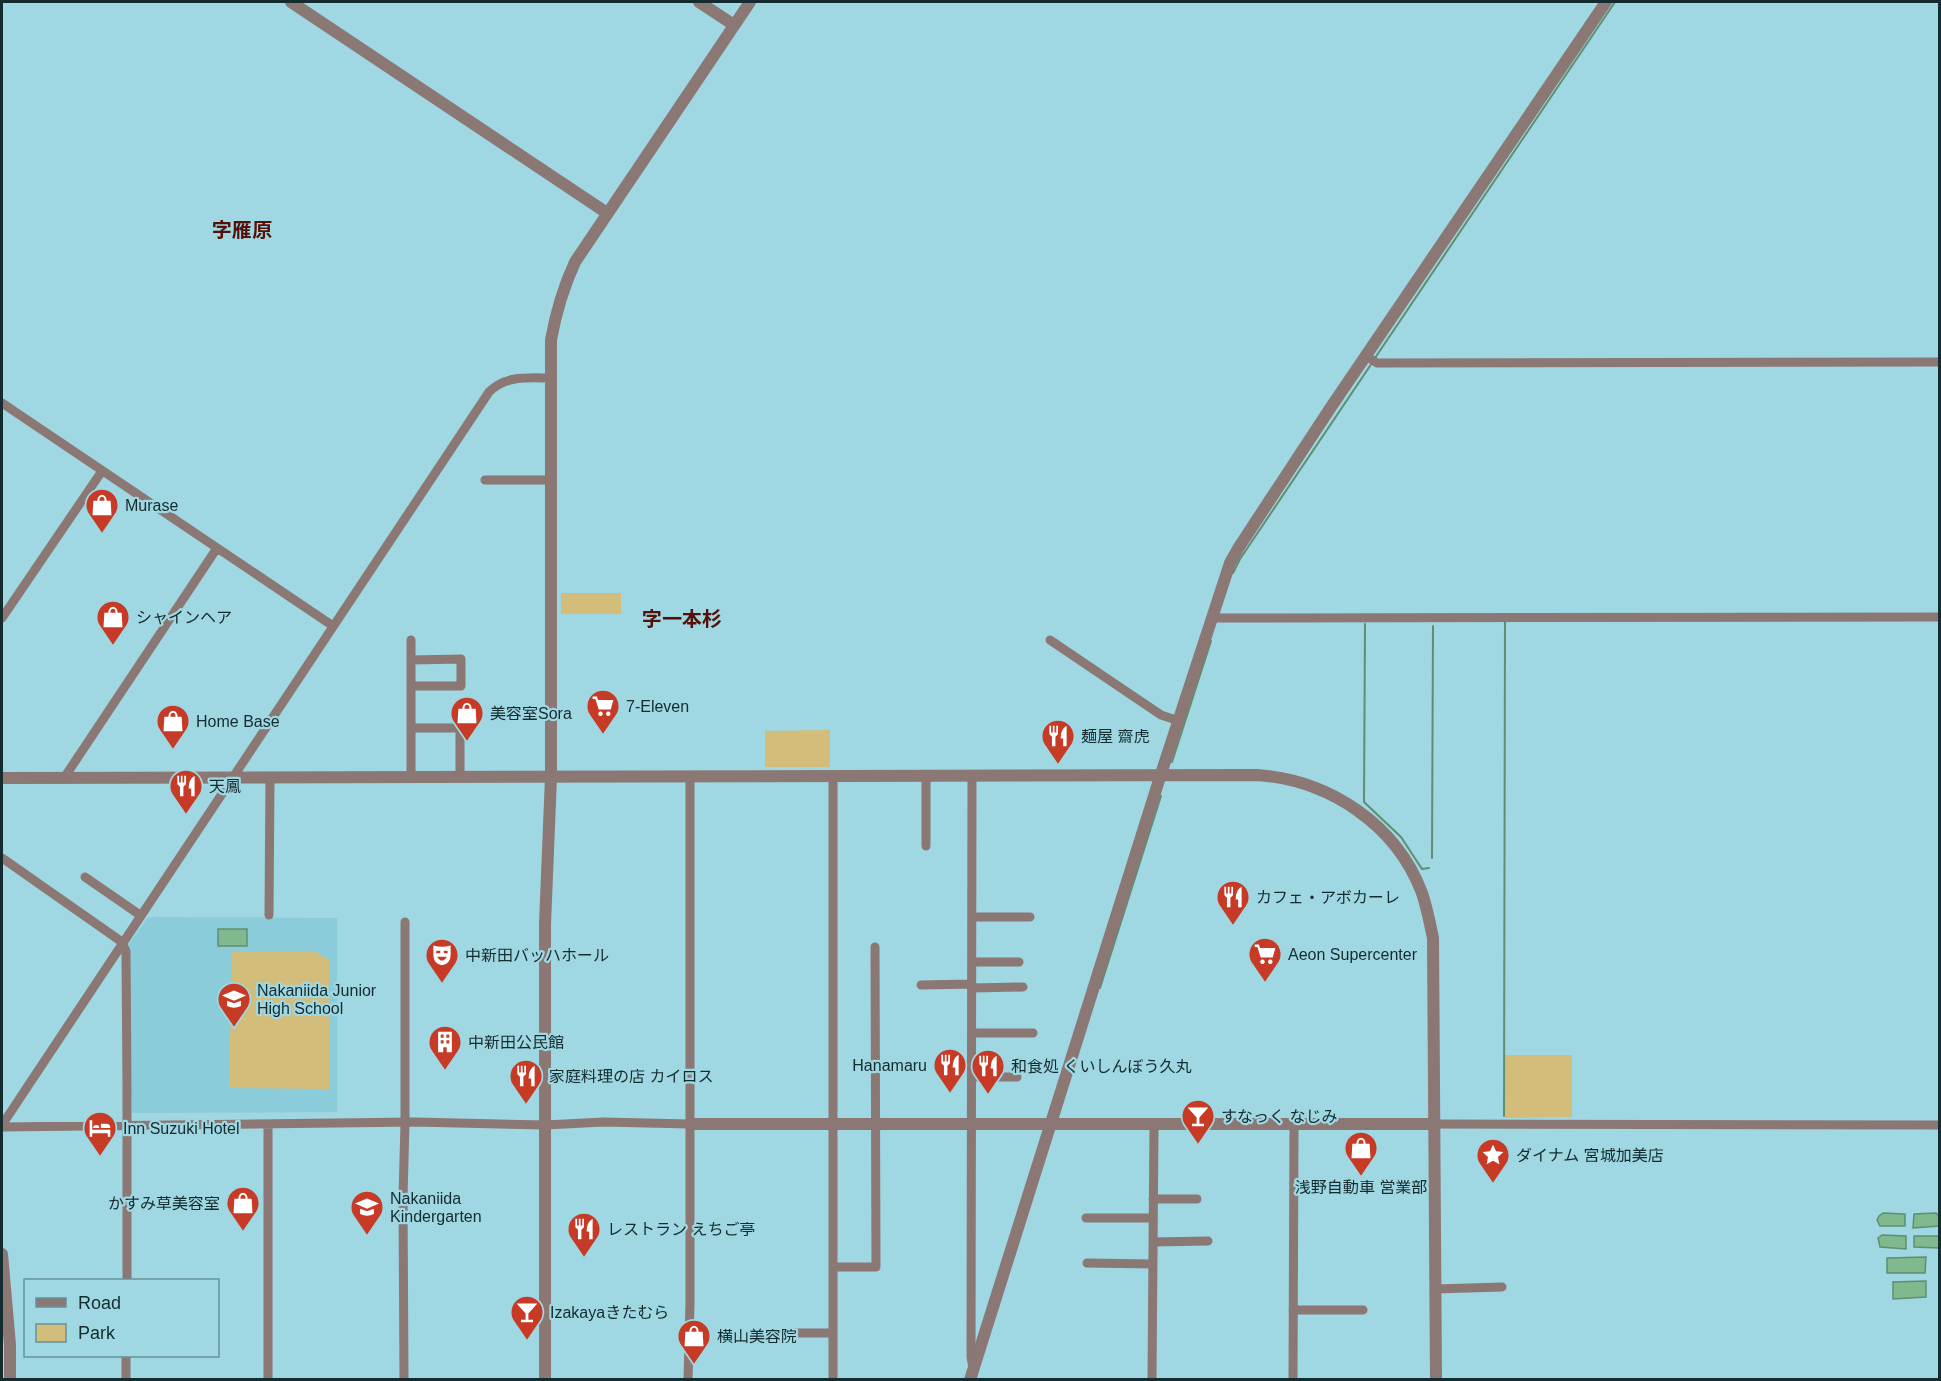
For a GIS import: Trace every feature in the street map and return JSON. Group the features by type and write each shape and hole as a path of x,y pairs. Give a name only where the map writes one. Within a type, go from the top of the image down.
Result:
{"street":[{"path":"291,2 607,213"},
{"path":"699,2 734,25"},
{"path":"544,1380 546,924 551,777 551,340 563,287 575,262 750,2"},
{"path":"971,1374 1160,777 1216,619 1223,581 1239,547 1371,360 1606,2"},
{"path":"1371,360 1940,362"},
{"path":"2,1126 489,392 503,381 551,378"},
{"path":"2,404 333,626"},
{"path":"2,618 102,471"},
{"path":"485,480 552,480"},
{"path":"64,778 217,548"},
{"path":"1216,619 1940,617"},
{"path":"411,640 411,777"},
{"path":"1050,640 1161,715 1179,721"},
{"path":"411,660 461,659 461,686 411,686"},
{"path":"411,728 460,729 460,777"},
{"path":"2,778 1257,775 1294,780 1317,787 1355,808 1385,834 1412,872 1422,892 1429,916 1433,938 1436,1380"},
{"path":"269,915 270,777"},
{"path":"688,1380 690,777"},
{"path":"833,777 834,1380"},
{"path":"926,777 926,846"},
{"path":"971,1374 972,777"},
{"path":"2,858 122,942 126,951 126,1279"},
{"path":"85,877 140,915"},
{"path":"972,917 1030,917"},
{"path":"404,1380 405,922"},
{"path":"833,1267 876,1267 875,947"},
{"path":"972,962 1019,962"},
{"path":"921,984 1023,987"},
{"path":"972,1034 1033,1033"},
{"path":"972,1077 1017,1077"},
{"path":"2,1126 466,1122 545,1125 604,1122 832,1125 1940,1125"},
{"path":"267,1380 268,1124"},
{"path":"1152,1380 1154,1125"},
{"path":"1293,1380 1294,1125"},
{"path":"1153,1199 1197,1199"},
{"path":"1086,1218 1153,1218"},
{"path":"1153,1242 1208,1241"},
{"path":"2,1254 10,1345 10,1380"},
{"path":"1087,1263 1153,1264"},
{"path":"1435,1289 1502,1287"},
{"path":"1293,1310 1363,1310"},
{"path":"768,1333 834,1333"},
{"path":"126,1357 126,1380"}],"shaded area":[{"name":"Nakaniida Junior High School","path":"148,917 337,918 337,1112 132,1113 129,944"},
{"path":"218,929 247,929 247,946 218,946"},
{"path":"1883,1213 1905,1214 1905,1226 1880,1226 1877,1220"},
{"path":"1936,1213 1939,1216 1939,1226 1913,1228 1914,1214"},
{"path":"1882,1235 1906,1236 1906,1249 1880,1247 1878,1238"},
{"path":"1914,1236 1939,1236 1939,1248 1914,1247"},
{"path":"1926,1257 1925,1273 1887,1273 1887,1258"},
{"path":"1926,1281 1926,1297 1893,1299 1893,1282"}],"green space":[{"path":"561,593 621,593 621,614 561,614"},
{"path":"830,730 830,767 765,767 765,731"},
{"path":"232,952 316,952 329,960 329,1089 229,1088"},
{"path":"1505,1055 1572,1055 1572,1117 1505,1118"}],"waterway":[{"path":"1375,358 1615,2"},
{"path":"1233,573 1240,559 1372,363"},
{"path":"1504,1116 1505,622"},
{"path":"1365,624 1364,802 1401,837 1422,869 1429,868"},
{"path":"1432,858 1433,626"},
{"path":"1172,762 1211,641"},
{"path":"1100,988 1161,796"}],"place":[{"name":"Murase","path":"102,534"},
{"name":"シャインヘア","path":"113,646"},
{"name":"7-Eleven","path":"603,735"},
{"name":"美容室Sora","path":"467,742"},
{"name":"Home Base","path":"173,750"},
{"name":"麺屋 齋虎","path":"1058,765"},
{"name":"天鳳","path":"186,815"},
{"name":"カフェ・アボカーレ","path":"1233,926"},
{"name":"Aeon Supercenter","path":"1265,983"},
{"name":"中新田バッハホール","path":"442,984"},
{"name":"Nakaniida Junior High School","path":"234,1028"},
{"name":"中新田公民館","path":"445,1071"},
{"name":"Hanamaru","path":"950,1094"},
{"name":"和食処 くいしんぼう久丸","path":"988,1095"},
{"name":"家庭料理の店 カイロス","path":"526,1105"},
{"name":"すなっく なじみ","path":"1198,1145"},
{"name":"Inn Suzuki Hotel","path":"100,1157"},
{"name":"浅野自動車 営業部","path":"1361,1177"},
{"name":"ダイナム 宮城加美店","path":"1493,1184"},
{"name":"かすみ草美容室","path":"243,1232"},
{"name":"Nakaniida Kindergarten","path":"367,1236"},
{"name":"レストラン えちご亭","path":"584,1258"},
{"name":"Izakayaきたむら","path":"527,1341"},
{"name":"横山美容院","path":"694,1365"}],"district":[{"name":"字雁原","path":"242,230"},
{"name":"字一本杉","path":"682,619"}]}
